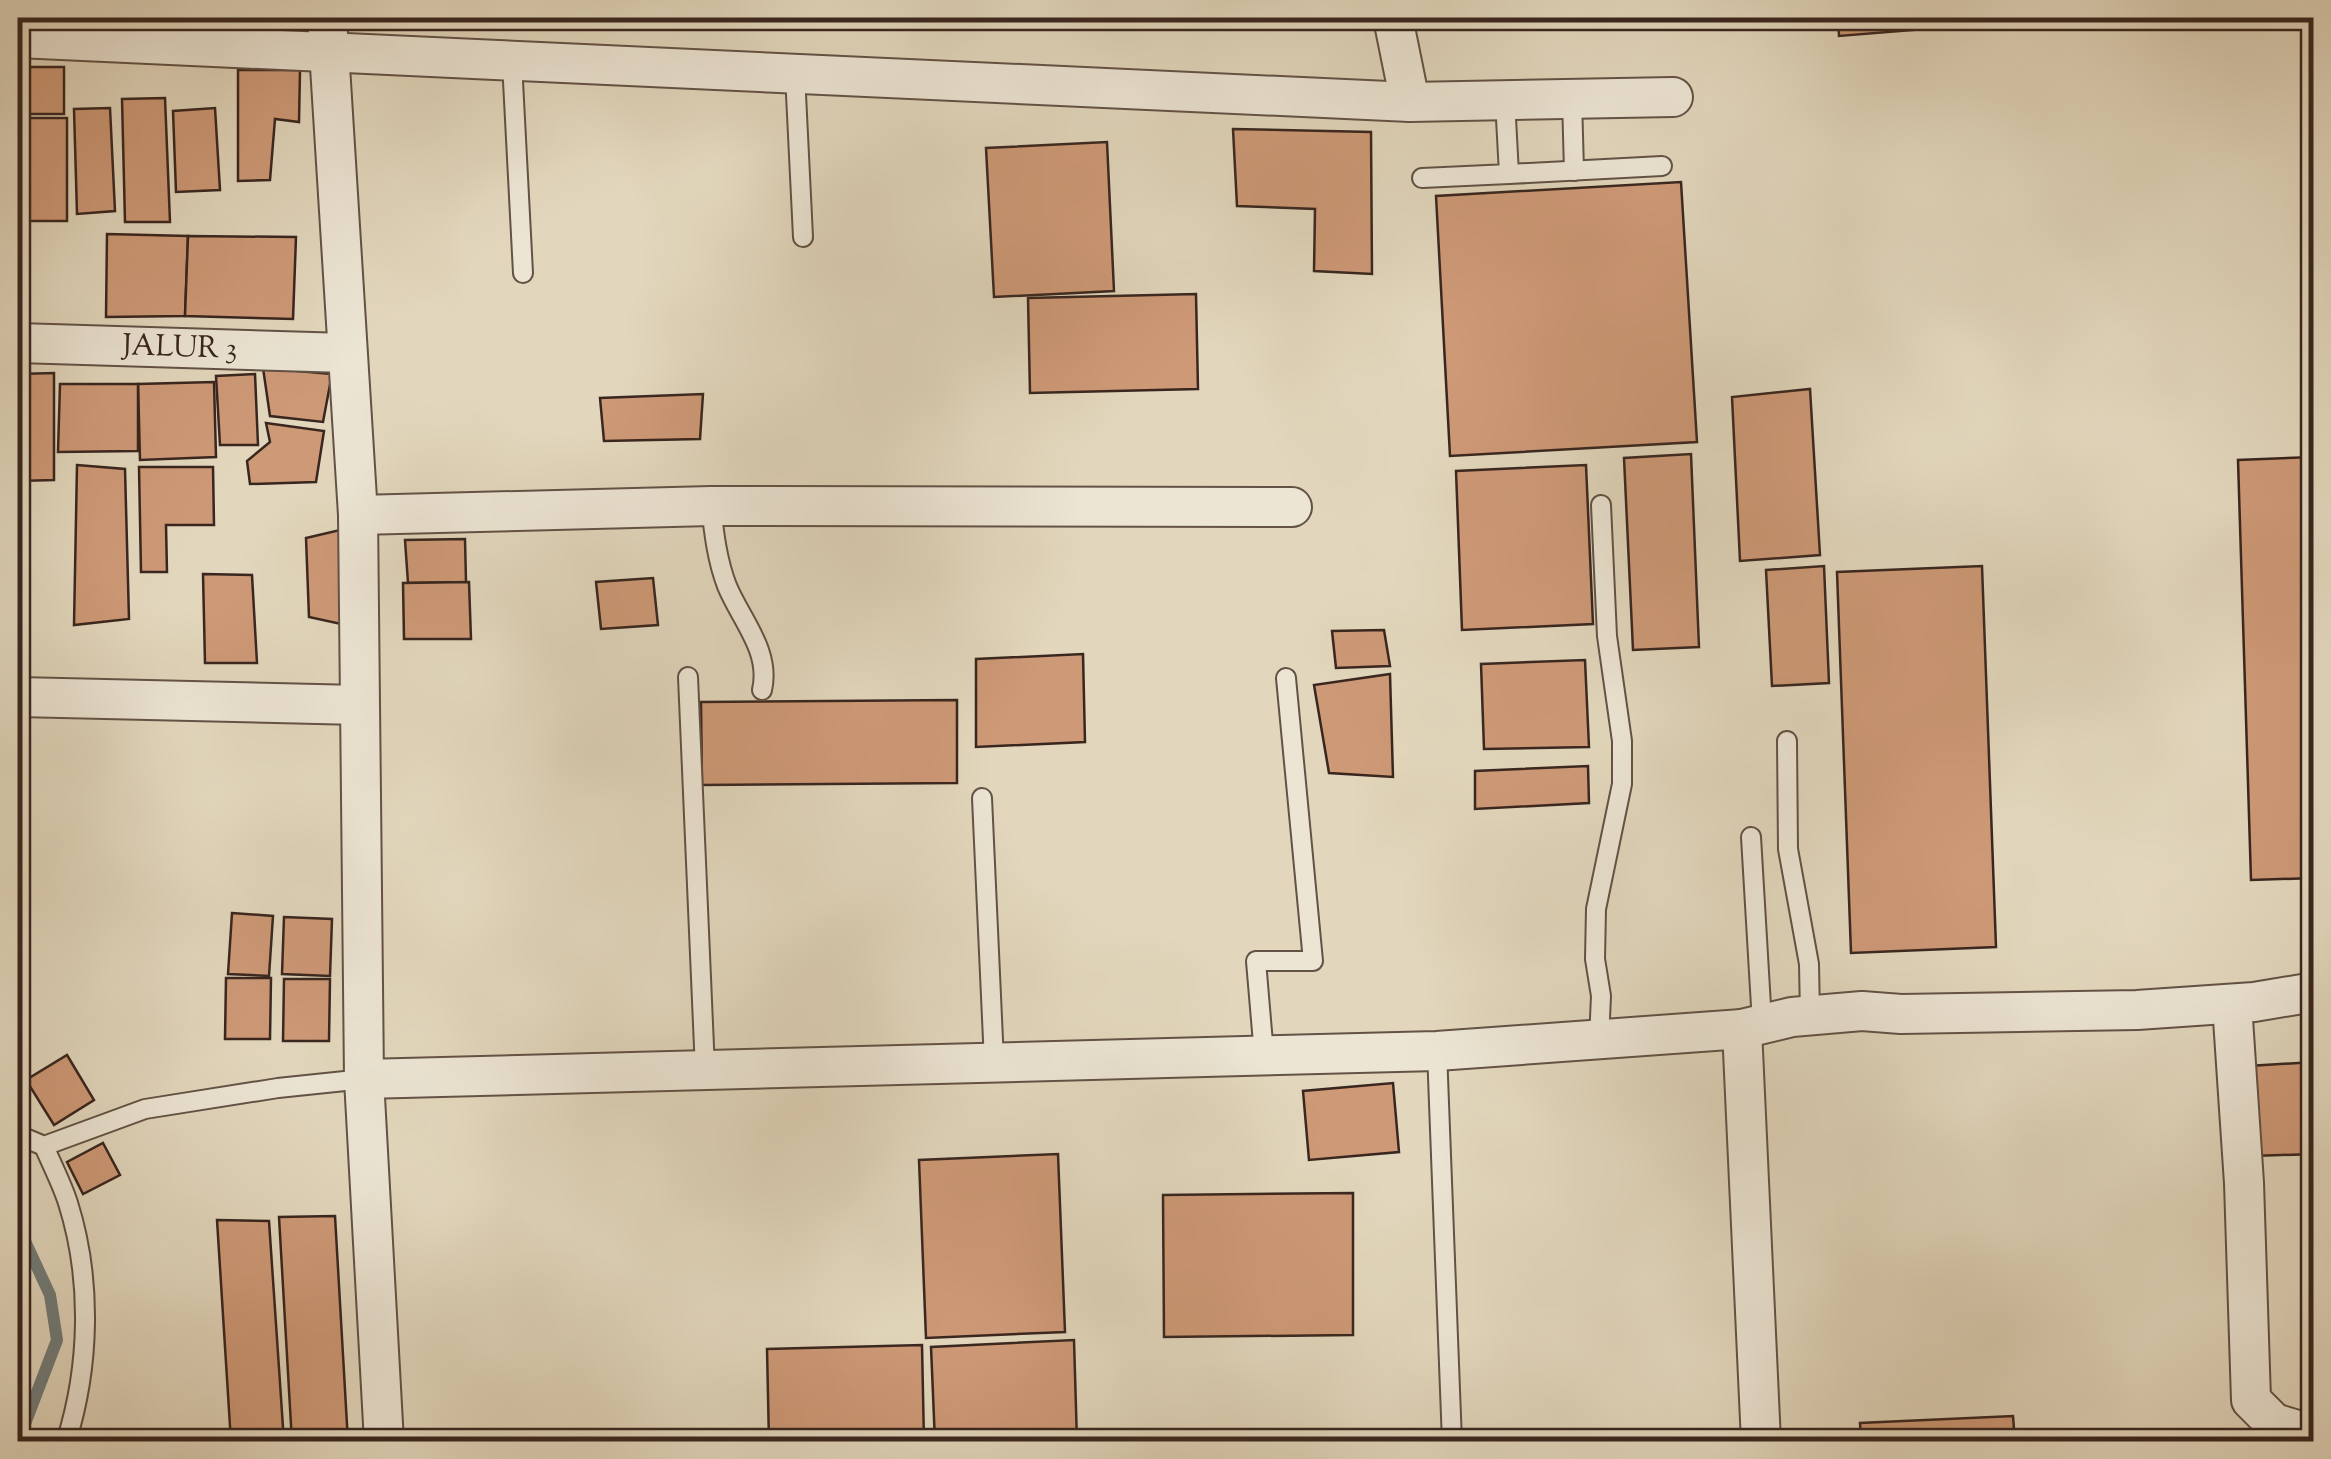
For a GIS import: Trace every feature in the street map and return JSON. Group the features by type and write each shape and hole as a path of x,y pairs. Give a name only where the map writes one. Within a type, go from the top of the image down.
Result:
{"street":[{"path":"1393,18 1410,102"},
{"path":"329,35 358,516 364,1080 384,1442"},
{"path":"18,38 329,35 512,62 1410,102 1672,97"},
{"name":"JALUR 3","path":"18,343 346,353"},
{"path":"358,516 712,506 1292,506"},
{"path":"18,697 359,705"},
{"path":"364,1080 1436,1050 1752,1026 1862,1010 1901,1014 2137,1010 2232,1004 2314,992"},
{"path":"2232,1004 2244,1183 2251,1400 2274,1423 2314,1435"},
{"path":"1752,1026 1761,1442"}],"lane":[{"path":"512,62 523,273"},
{"path":"796,74 803,237"},
{"path":"1572,99 1574,170"},
{"path":"1506,100 1509,174"},
{"path":"1422,178 1662,166"},
{"path":"1599,1040 1601,996 1596,910 1622,784 1622,741 1607,636 1601,505"},
{"path":"712,506 715,543 726,584 766,667 762,690"},
{"path":"688,677 705,1070"},
{"path":"1264,1055 1256,961 1313,961 1286,678"},
{"path":"1787,741 1788,849 1809,964 1810,1015"},
{"path":"982,798 994,1062"},
{"path":"1751,837 1752,1026"},
{"path":"1436,1050 1452,1442"},
{"path":"18,1136 44,1146 145,1108 364,1080"},
{"path":"44,1146 68,1204 82,1274 86,1348 66,1442"}],"building":[{"path":"1838,18 2038,18 2038,20 1839,36"},
{"path":"18,67 64,67 64,114 18,114"},
{"path":"238,70 300,70 299,122 275,119 270,180 238,181"},
{"path":"165,98 170,222 125,222 122,99"},
{"path":"110,108 115,211 77,214 74,109"},
{"path":"215,108 220,190 176,192 173,111"},
{"path":"18,118 67,118 67,221 18,221"},
{"path":"1233,129 1371,132 1372,274 1314,271 1315,209 1237,206"},
{"path":"1107,142 1114,291 994,297 986,148"},
{"path":"1681,182 1697,442 1450,456 1436,196"},
{"path":"107,234 188,236 185,316 106,317"},
{"path":"188,236 296,237 293,319 185,316"},
{"path":"1196,294 1198,389 1030,393 1028,298"},
{"path":"263,368 332,374 323,422 270,416"},
{"path":"54,373 54,480 18,481 18,374"},
{"path":"255,374 258,445 220,445 216,376"},
{"path":"214,382 216,457 140,460 138,384"},
{"path":"60,384 138,384 138,451 58,452"},
{"path":"1810,389 1820,555 1740,561 1732,397"},
{"path":"703,394 700,439 604,441 600,398"},
{"path":"266,423 324,431 316,482 250,484 247,461 270,442"},
{"path":"1691,454 1699,647 1633,650 1624,458"},
{"path":"2314,457 2314,878 2251,880 2238,460"},
{"path":"77,465 125,469 129,619 74,625"},
{"path":"1586,465 1593,624 1462,630 1456,471"},
{"path":"139,467 213,467 214,525 166,525 167,572 141,572"},
{"path":"18,503 29,505 27,658 18,658"},
{"path":"340,530 341,624 309,617 306,538"},
{"path":"465,539 466,582 408,583 405,540"},
{"path":"1824,566 1829,683 1772,686 1766,570"},
{"path":"1982,566 1996,947 1851,953 1837,572"},
{"path":"203,574 252,575 257,663 205,663"},
{"path":"653,578 658,625 601,629 596,582"},
{"path":"469,582 471,639 404,639 403,583"},
{"path":"1384,630 1390,666 1336,668 1332,631"},
{"path":"1083,654 1085,742 976,747 976,659"},
{"path":"1585,660 1589,747 1484,749 1481,664"},
{"path":"1390,674 1393,777 1329,773 1314,685"},
{"path":"957,700 957,783 702,785 701,702"},
{"path":"1588,766 1589,803 1475,809 1475,771"},
{"path":"232,913 273,916 269,976 228,974"},
{"path":"284,917 332,919 330,976 282,974"},
{"path":"226,978 271,978 270,1039 225,1039"},
{"path":"284,979 330,979 329,1041 283,1041"},
{"path":"67,1055 94,1100 54,1125 26,1080"},
{"path":"2314,1062 2314,1154 2253,1156 2249,1066"},
{"path":"1393,1083 1399,1152 1309,1160 1303,1091"},
{"path":"103,1143 120,1175 83,1194 67,1162"},
{"path":"1058,1154 1065,1332 926,1338 919,1160"},
{"path":"1353,1193 1353,1335 1164,1337 1163,1195"},
{"path":"335,1216 348,1442 292,1442 279,1217"},
{"path":"217,1220 269,1221 284,1442 231,1442"},
{"path":"1074,1340 1077,1442 935,1442 931,1347"},
{"path":"922,1345 924,1442 769,1442 767,1349"},
{"path":"2013,1416 2015,1442 1861,1442 1860,1423"},
{"path":"1537,1435 1537,1442 1485,1442 1485,1439"}],"waterway":[{"path":"18,1226 50,1295 57,1340 18,1442"}]}
